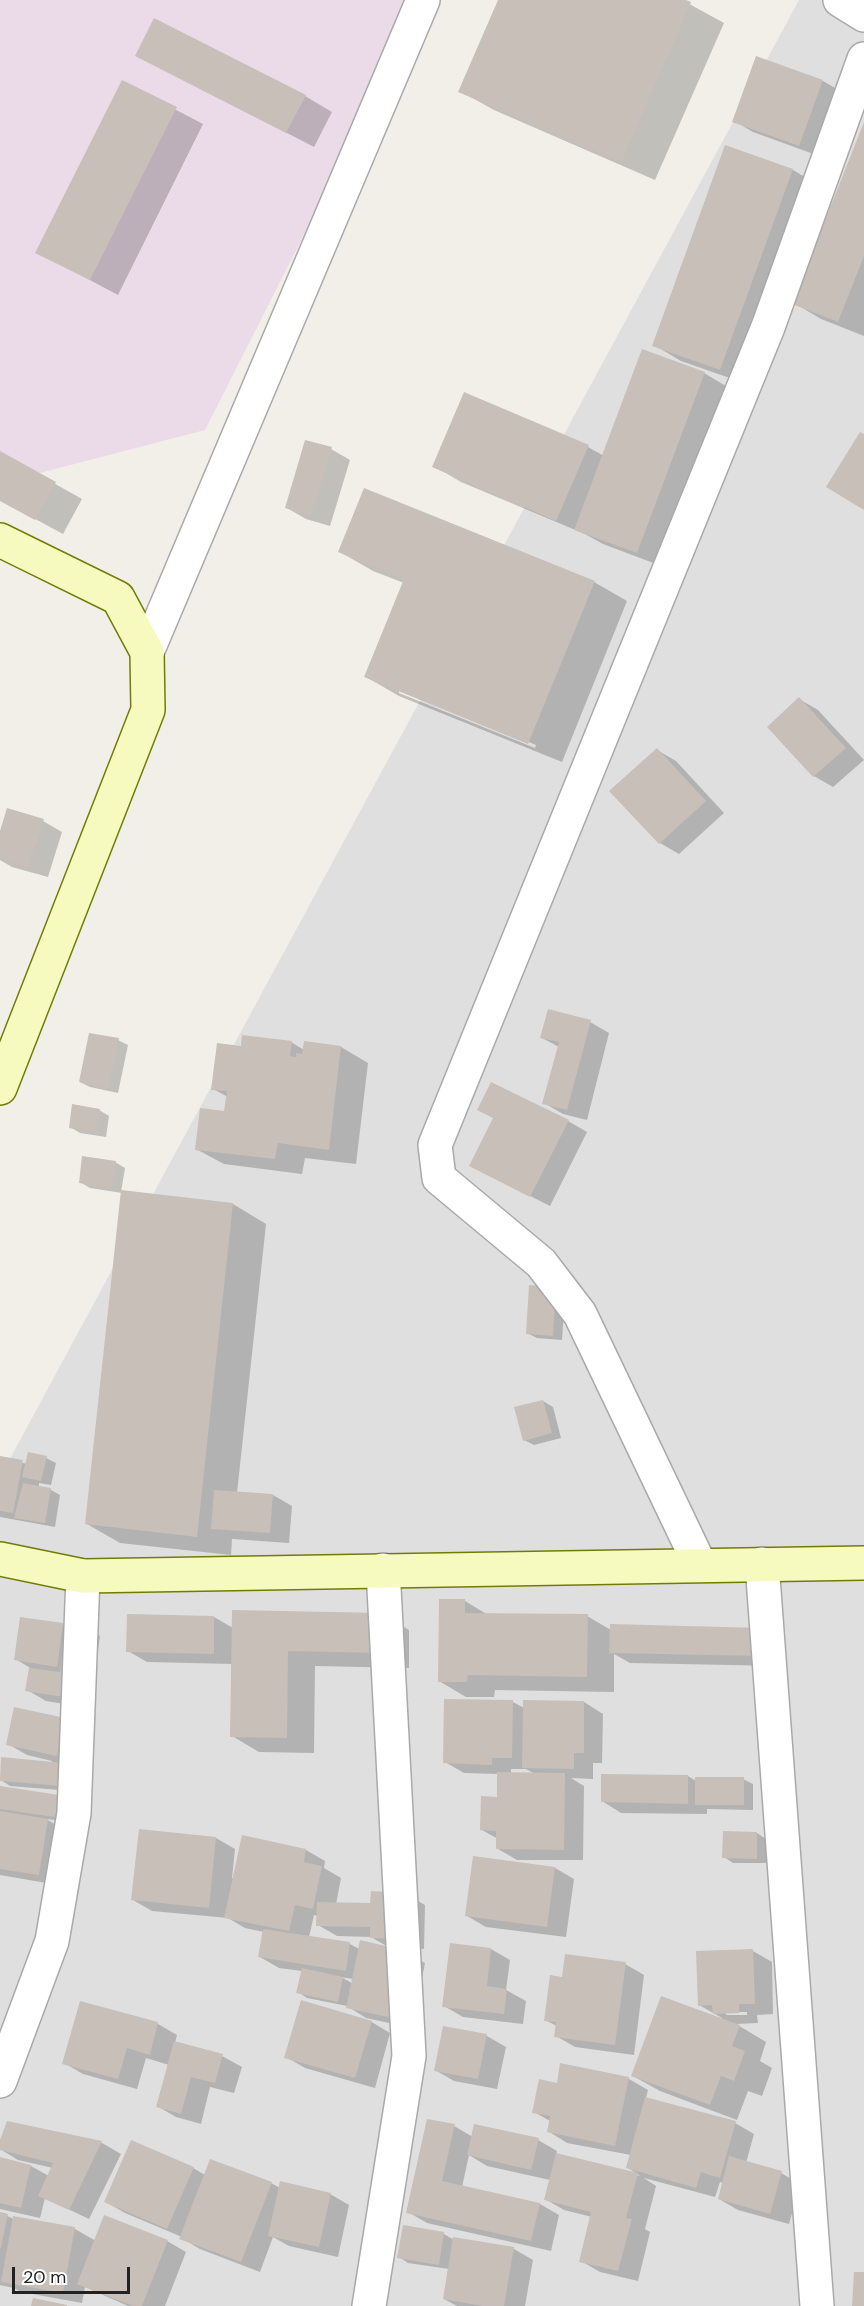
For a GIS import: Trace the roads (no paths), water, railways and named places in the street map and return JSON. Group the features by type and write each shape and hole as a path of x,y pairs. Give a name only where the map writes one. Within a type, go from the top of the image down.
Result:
{"street":[{"path":"0,1088 148,710 147,652 423,0"},
{"path":"840,0 864,15"},
{"path":"700,1565 580,1314 542,1263 439,1178 435,1145 768,327 864,59"},
{"path":"0,540 118,598 147,652"},
{"path":"0,1559 83,1576 864,1563"},
{"path":"762,1564 817,2306"},
{"path":"369,2306 409,2056 383,1570"},
{"path":"0,2081 52,1941 74,1813 83,1576"}]}
